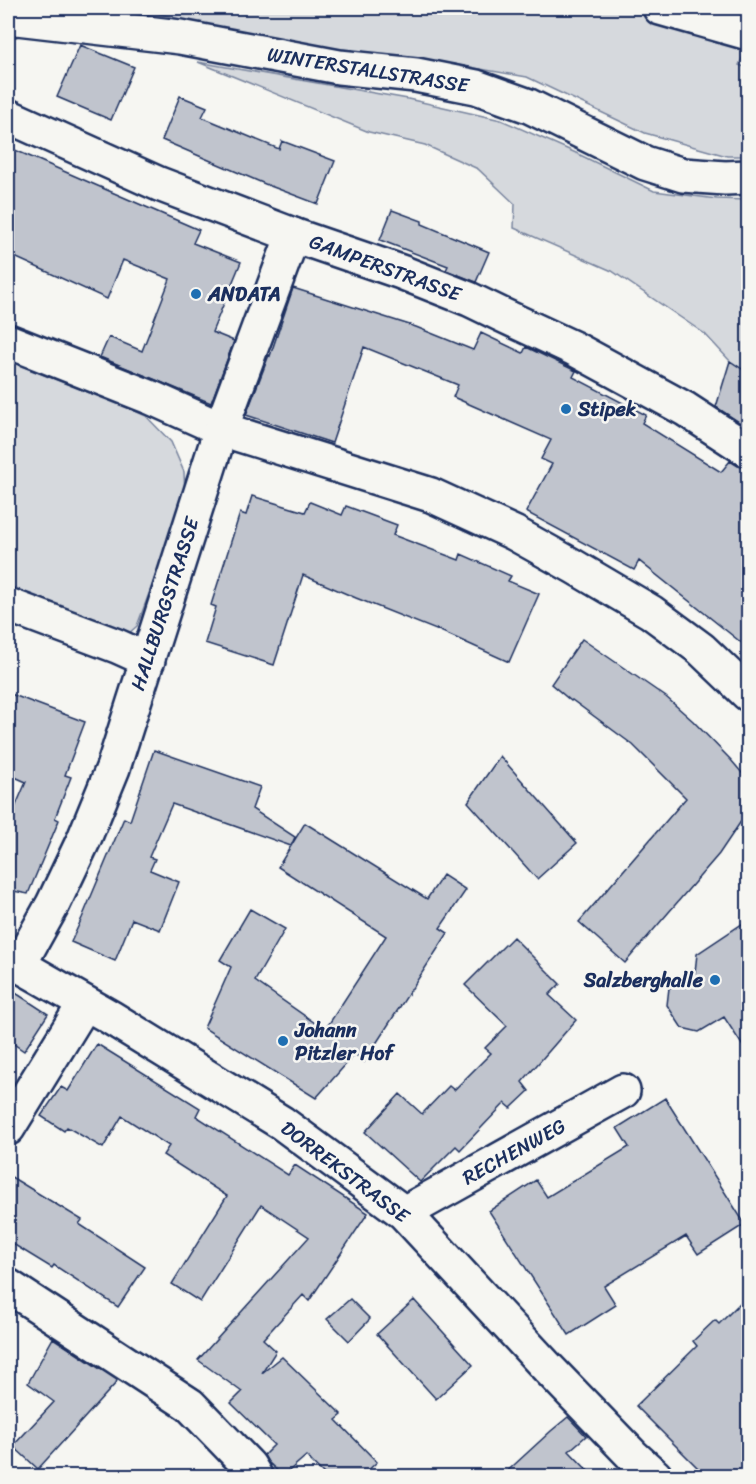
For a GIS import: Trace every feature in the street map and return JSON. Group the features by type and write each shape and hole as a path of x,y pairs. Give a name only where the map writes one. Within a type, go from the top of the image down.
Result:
{"street":[{"path":"660,8 748,33"},
{"name":"WINTERSTALLSTRASSE","path":"8,20 16,18 180,37 339,67 416,75 476,87 529,106 645,163 683,175 748,177"},
{"name":"GAMPERSTRASSE","path":"8,116 159,184 469,299 573,348 685,409 748,450"},
{"name":"HALLBURGSTRASSE","path":"13,962 53,904 84,839 112,768 221,429 293,235"},
{"path":"8,341 152,398 221,429 431,495 514,533 651,612 701,650 748,694"},
{"path":"8,605 148,660"},
{"name":"DORREKSTRASSE","path":"13,962 282,1123 404,1213 545,1365 635,1470"},
{"path":"8,1128 85,1003"},
{"name":"RECHENWEG","path":"404,1213 623,1091"},
{"path":"8,1286 190,1405 249,1466 255,1476"}],"shaded area":[{"path":"138,8 748,8 748,46 739,65 748,68 748,156 727,156 645,133 527,77 410,57 332,48 206,26"},
{"path":"198,62 408,99 501,120 654,191 717,199 748,200 748,373 730,361 705,334 612,271 514,228 515,204 478,169 425,145 369,132"},
{"path":"8,361 146,416 171,442 184,472 185,496 137,626 128,634 8,594"}],"building":[{"path":"80,45 134,67 111,120 57,97"},
{"path":"180,96 207,107 202,117 279,149 282,141 335,161 318,204 162,140"},
{"path":"8,147 199,230 193,243 241,262 212,332 234,341 211,403 100,357 109,337 142,351 170,279 123,260 107,299 8,254"},
{"path":"392,210 422,221 422,224 489,252 476,282 446,270 448,266 380,240"},
{"path":"293,288 416,327 473,350 481,333 523,353 526,347 576,371 573,377 646,415 642,423 721,472 730,461 748,468 748,648 639,561 634,570 526,512 552,464 541,459 551,440 453,397 458,385 364,347 332,443 246,415 270,356"},
{"path":"730,361 748,373 748,428 716,407"},
{"path":"252,496 305,512 310,502 342,515 346,506 397,525 393,535 459,560 461,554 511,576 508,581 539,594 509,662 436,629 303,575 274,665 205,643 216,607 211,605 240,513 246,515"},
{"path":"582,639 666,697 693,721 748,780 748,811 719,854 625,963 579,922 686,798 633,745 551,684"},
{"path":"8,693 85,722 65,775 71,777 55,818 59,820 28,894 8,890 8,824 26,782 8,774"},
{"path":"154,750 260,787 252,809 295,837 291,846 172,804 149,857 155,859 150,870 179,882 160,930 132,919 115,961 71,942 124,818 130,821"},
{"path":"500,756 577,843 537,879 468,802"},
{"path":"305,823 427,899 443,875 466,890 440,928 448,933 364,1062 355,1054 316,1098 204,1028 231,967 220,960 250,909 285,929 255,981 325,1030 386,936 278,867"},
{"name":"Salzberghalle","path":"748,920 748,1054 724,1017 699,1032 682,1028 667,1005 669,988 695,972 697,954"},
{"path":"513,937 560,984 549,995 576,1020 522,1082 529,1091 511,1108 505,1103 460,1150 456,1146 420,1182 365,1132 400,1094 422,1114 449,1086 454,1090 491,1053 485,1048 507,1026 465,985"},
{"path":"8,988 48,1014 24,1051 8,1040"},
{"path":"97,1044 200,1108 196,1116 288,1175 295,1165 368,1213 309,1301 303,1295 263,1339 276,1351 262,1373 282,1357 342,1415 336,1420 377,1462 362,1476 326,1476 306,1456 283,1476 264,1455 274,1445 231,1403 242,1392 198,1360 309,1237 261,1205 200,1302 172,1284 227,1196 163,1155 169,1146 122,1116 103,1148 67,1127 64,1131 41,1116 61,1087 68,1091"},
{"path":"665,1098 745,1224 698,1254 686,1236 604,1286 616,1305 569,1335 489,1211 536,1180 547,1197 629,1147 617,1128"},
{"path":"8,1175 82,1220 79,1224 145,1267 118,1307 54,1265 52,1268 8,1241"},
{"path":"748,1295 748,1476 706,1476 636,1406 697,1346 693,1341 715,1320 719,1324"},
{"path":"350,1299 370,1319 349,1341 327,1319"},
{"path":"414,1300 473,1365 436,1399 377,1334"},
{"path":"53,1338 117,1380 38,1469 13,1446 54,1402 28,1383"},
{"path":"568,1417 586,1436 569,1451 593,1476 502,1476 551,1431"}],"place":[{"name":"ANDATA","path":"196,294"},
{"name":"Stipek","path":"566,409"},
{"name":"Salzberghalle","path":"715,980"},
{"name":"Johann Pitzler Hof","path":"283,1041"}]}
